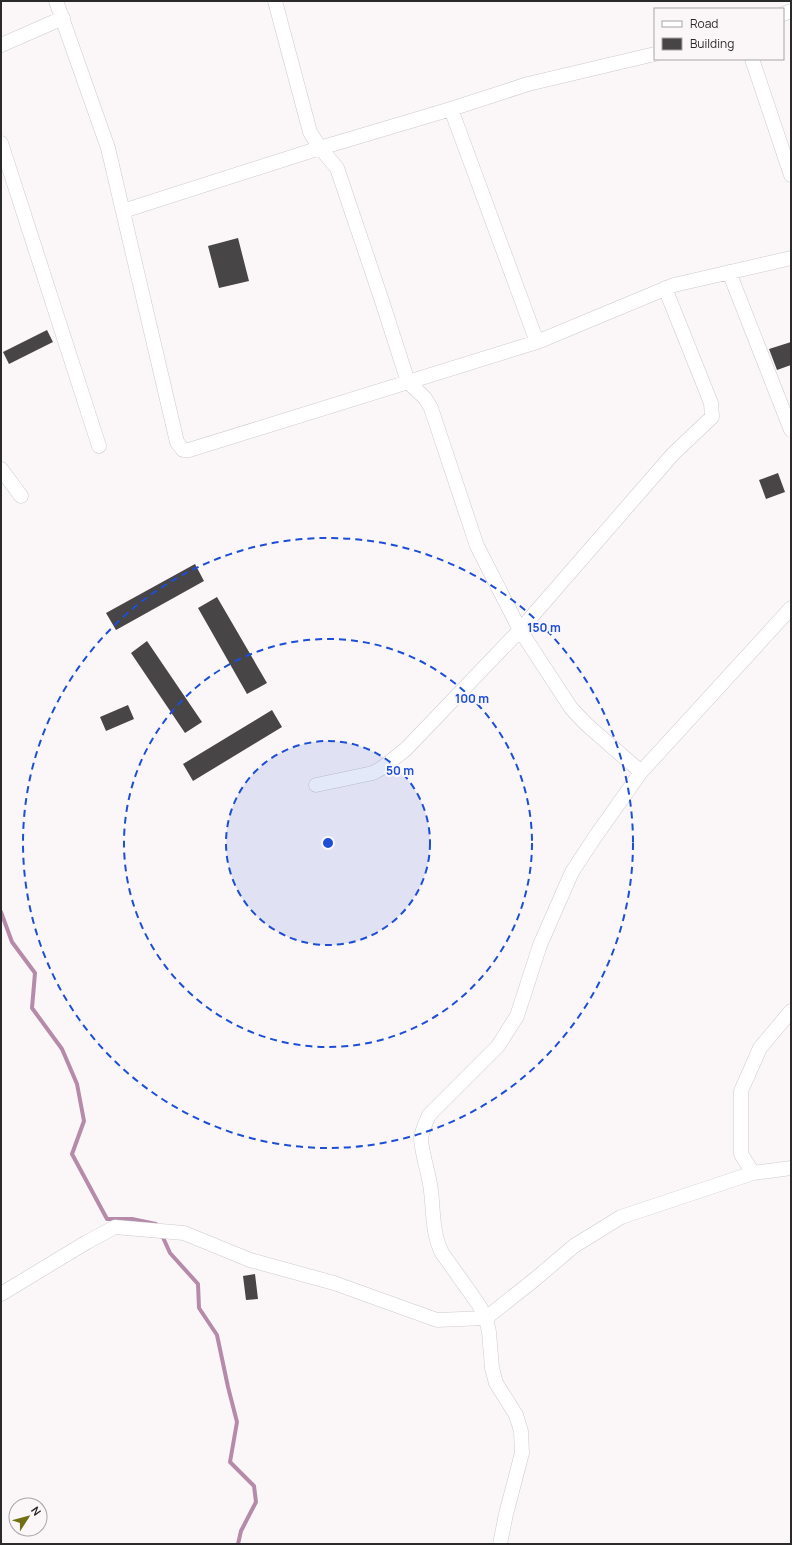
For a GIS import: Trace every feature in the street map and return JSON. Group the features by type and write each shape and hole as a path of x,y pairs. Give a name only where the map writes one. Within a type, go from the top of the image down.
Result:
{"street":[{"path":"56,1 108,148 177,442 183,450 189,450 537,342 665,288 791,258"},
{"path":"275,1 310,132 320,148 337,168 408,382 425,398 431,408 477,546 520,630 571,708 586,724 640,772"},
{"path":"1,44 63,18"},
{"path":"123,211 528,84 654,54"},
{"path":"752,60 789,161 791,175"},
{"path":"451,109 537,342"},
{"path":"1,143 99,446"},
{"path":"729,272 791,430"},
{"path":"316,785 373,773 395,759 520,630 673,454 712,417 710,403 665,288"},
{"path":"1,469 21,496"},
{"path":"500,1544 506,1514 522,1453 520,1432 516,1415 496,1383 492,1368 489,1332 486,1318 479,1305 442,1253 438,1245 435,1233 430,1185 421,1139 423,1128 430,1115 498,1046 517,1016 540,945 572,872 640,772 791,608"},
{"path":"753,1173 741,1154 741,1091 760,1048 791,1011"},
{"path":"1,1294 87,1242 115,1227 184,1233 250,1260 334,1283 437,1320 486,1318 574,1246 621,1217 753,1173 791,1168"}],"building":[{"path":"238,238 249,281 219,288 208,246"},
{"path":"47,330 53,342 9,364 3,352"},
{"path":"791,342 791,365 777,370 769,349"},
{"path":"778,473 785,492 766,499 759,480"},
{"path":"195,564 204,581 116,630 106,613"},
{"path":"217,597 267,683 247,694 198,608"},
{"path":"147,641 202,722 185,733 131,653"},
{"path":"128,705 134,719 106,731 100,717"},
{"path":"272,710 282,727 193,781 183,764"},
{"path":"255,1274 258,1299 246,1300 243,1276"}],"waterway":[{"path":"1,912 12,942 35,973 32,1008 62,1049 77,1084 84,1121 72,1154 107,1219 132,1219 156,1224 158,1227"},
{"path":"161,1233 170,1253 198,1284 199,1308 217,1335 237,1422 230,1462 254,1486 256,1502 241,1531 238,1544"}]}
